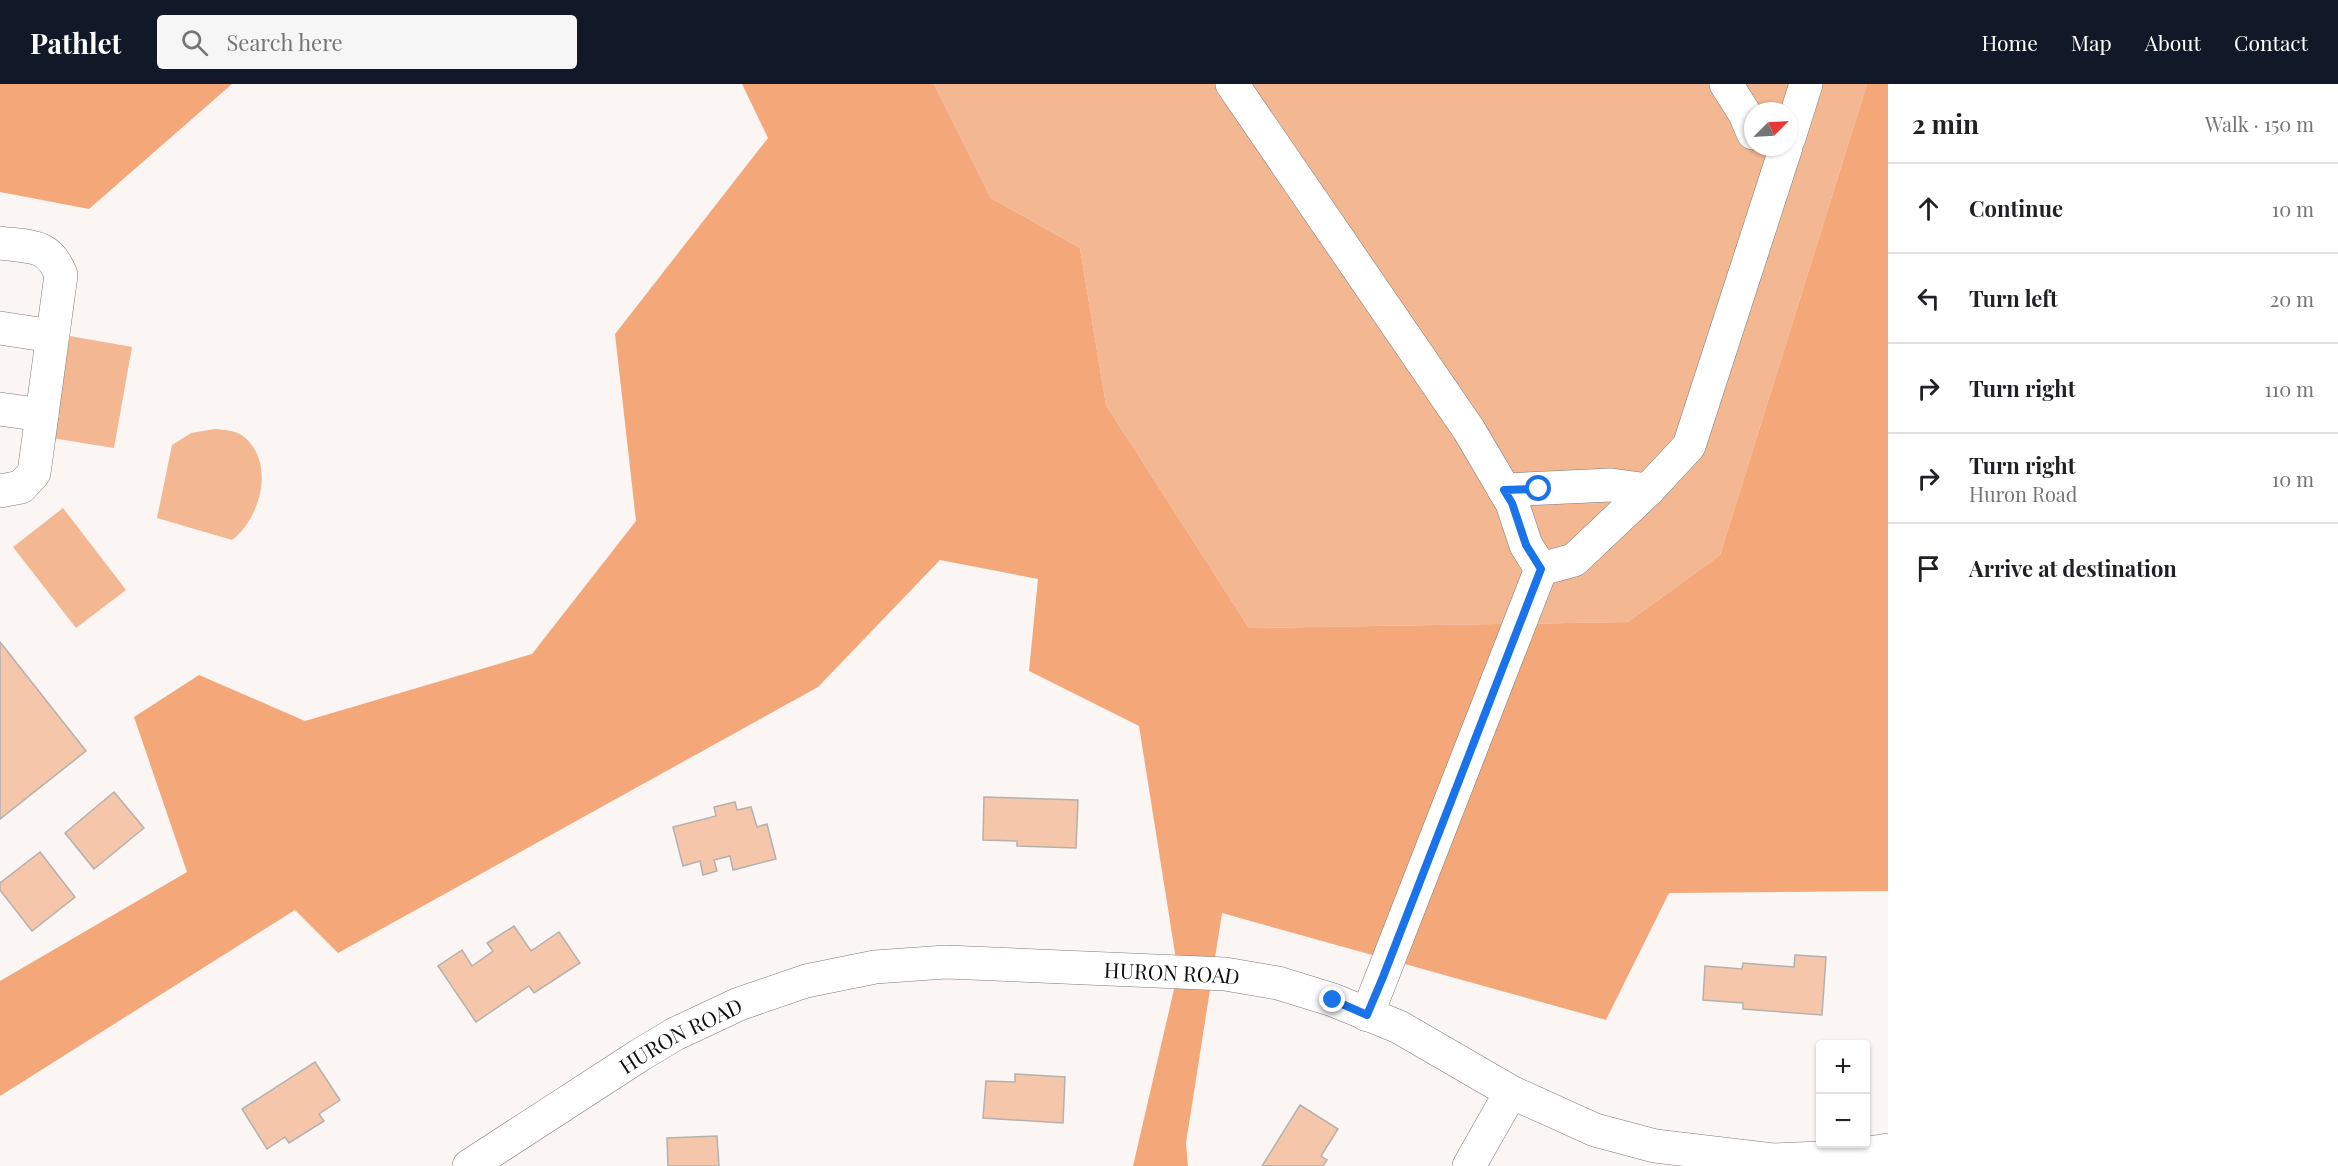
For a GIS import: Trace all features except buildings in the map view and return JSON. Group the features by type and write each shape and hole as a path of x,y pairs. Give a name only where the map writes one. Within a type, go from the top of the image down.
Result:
{"street":[{"path":"1232,84 1469,430 1512,503 1526,545 1541,569"},
{"path":"1726,84 1744,112"},
{"path":"1798,109 1806,84"},
{"path":"1763,156 1774,184"},
{"path":"1541,569 1574,560 1648,490 1689,446 1783,156"},
{"path":"0,243 42,249 55,259 61,275 34,473 21,487 0,491"},
{"path":"0,328 52,336"},
{"path":"0,409 42,415"},
{"path":"1504,490 1611,485 1648,490"},
{"path":"1367,1015 1541,569"},
{"name":"HURON ROAD","path":"469,1166 507,1156 675,1034 739,1004 806,981 875,967 946,962 1225,974 1278,983 1333,1000 1399,1028 1511,1092 1595,1130 1655,1146 1773,1160 1844,1157 1888,1150"},
{"path":"1468,1166 1511,1092"}],"shaded area":[{"path":"0,84 232,84 89,209 0,192"},
{"path":"742,84 934,84 991,198 1080,248 1106,405 1249,628 1628,622 1720,555 1867,84 1888,84 1888,891 1669,893 1606,1020 1222,913 1186,1143 1188,1166 1133,1166 1178,972 1139,726 1029,671 1038,579 940,560 818,687 338,953 295,910 0,1096 0,981 187,872 134,717 199,675 305,721 532,654 636,521 615,334 768,138"},
{"path":"934,84 1867,84 1720,555 1628,622 1249,628 1106,405 1080,248 991,198"},
{"path":"70,336 132,347 114,448 52,438"},
{"path":"215,429 233,431 243,436 253,447 262,475 261,490 251,518 232,540 157,518 172,445 191,433"},
{"path":"63,508 126,590 76,628 13,547"}],"route":[{"path":"1333,1000 1367,1015 1383,977 1541,569 1526,545 1512,503 1504,490 1539,489"}]}
